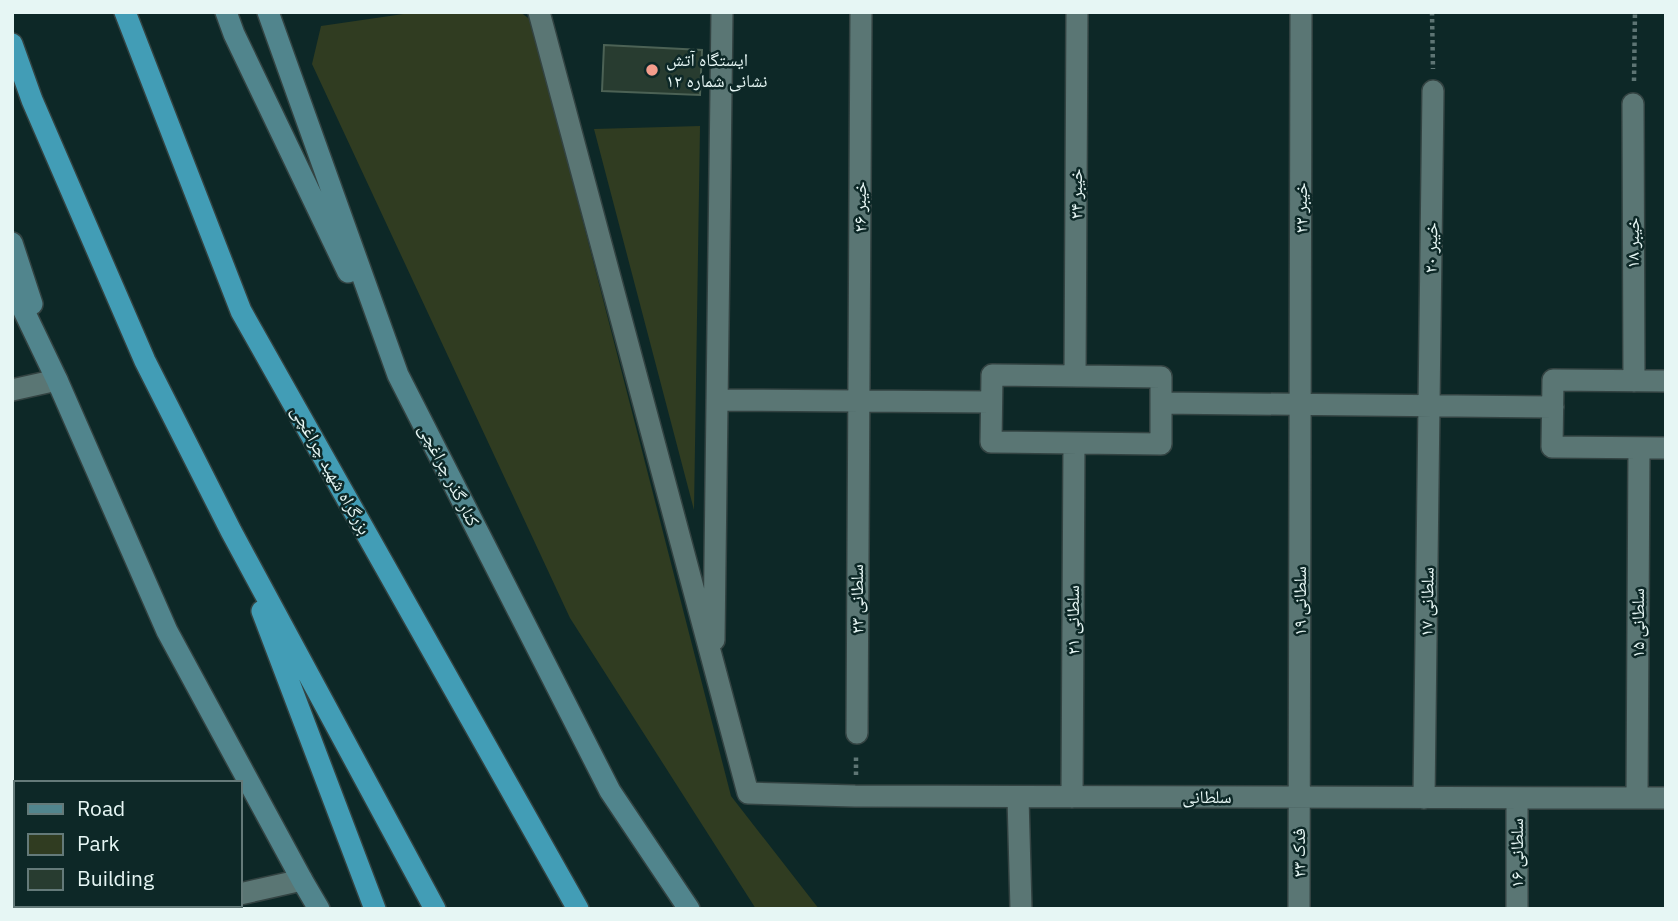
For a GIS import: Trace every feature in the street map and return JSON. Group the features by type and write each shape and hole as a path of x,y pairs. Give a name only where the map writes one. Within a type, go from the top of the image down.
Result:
{"highway":[{"name":"بزرگراه شهید چراغچی","path":"125,12 241,311 578,909"},
{"path":"12,44 32,100 145,361 231,531 435,909"},
{"path":"231,531 375,909"}],"main road":[{"path":"226,12 234,34 398,375"},
{"name":"کنار گذر چراغچی","path":"268,12 398,375 610,790 689,909"},
{"path":"12,243 57,380"},
{"path":"12,286 57,380 167,631 319,909"}],"street":[{"path":"539,12 714,667"},
{"path":"714,667 722,12"},
{"name":"خیبر ۲۶","path":"858,401 861,12"},
{"name":"خیبر ۲۴","path":"1075,376 1077,12"},
{"name":"خیبر ۲۲","path":"1300,405 1301,12"},
{"name":"خیبر ۲۰","path":"1429,406 1433,91"},
{"name":"خیبر ۱۸","path":"1633,104 1634,381"},
{"path":"992,375 1075,376 1161,377 1161,444 991,442 992,375"},
{"path":"12,390 57,380"},
{"path":"1666,381 1553,380 1552,447 1666,448"},
{"path":"717,400 991,402"},
{"name":"سلطانی ۲۳","path":"857,733 858,401"},
{"path":"1161,403 1553,407"},
{"name":"سلطانی ۱۹","path":"1299,797 1300,405"},
{"name":"سلطانی ۱۷","path":"1424,797 1429,406"},
{"name":"سلطانی ۲۱","path":"1072,797 1074,443"},
{"name":"سلطانی ۱۵","path":"1637,798 1639,448"},
{"name":"سلطانی","path":"714,667 748,793 1018,797 1666,798"},
{"path":"1018,797 1021,909"},
{"name":"فدک ۲۳","path":"1299,797 1299,909"},
{"name":"سلطانی ۱۶","path":"1517,798 1517,909"},
{"path":"242,894 302,880"}],"path":[{"path":"1432,12 1433,91"},
{"path":"1633,104 1635,12"},
{"path":"855,796 857,733"}],"green space":[{"path":"417,12 520,12 531,20 731,796 819,909 756,909 570,618 312,64 321,26"},
{"path":"700,126 694,510 594,129"}],"building":[{"name":"ایستگاه آتش نشانی شماره ۱۲","path":"604,45 702,50 700,95 602,91"}],"place":[{"name":"ایستگاه آتش نشانی شماره ۱۲","path":"652,70"}]}
